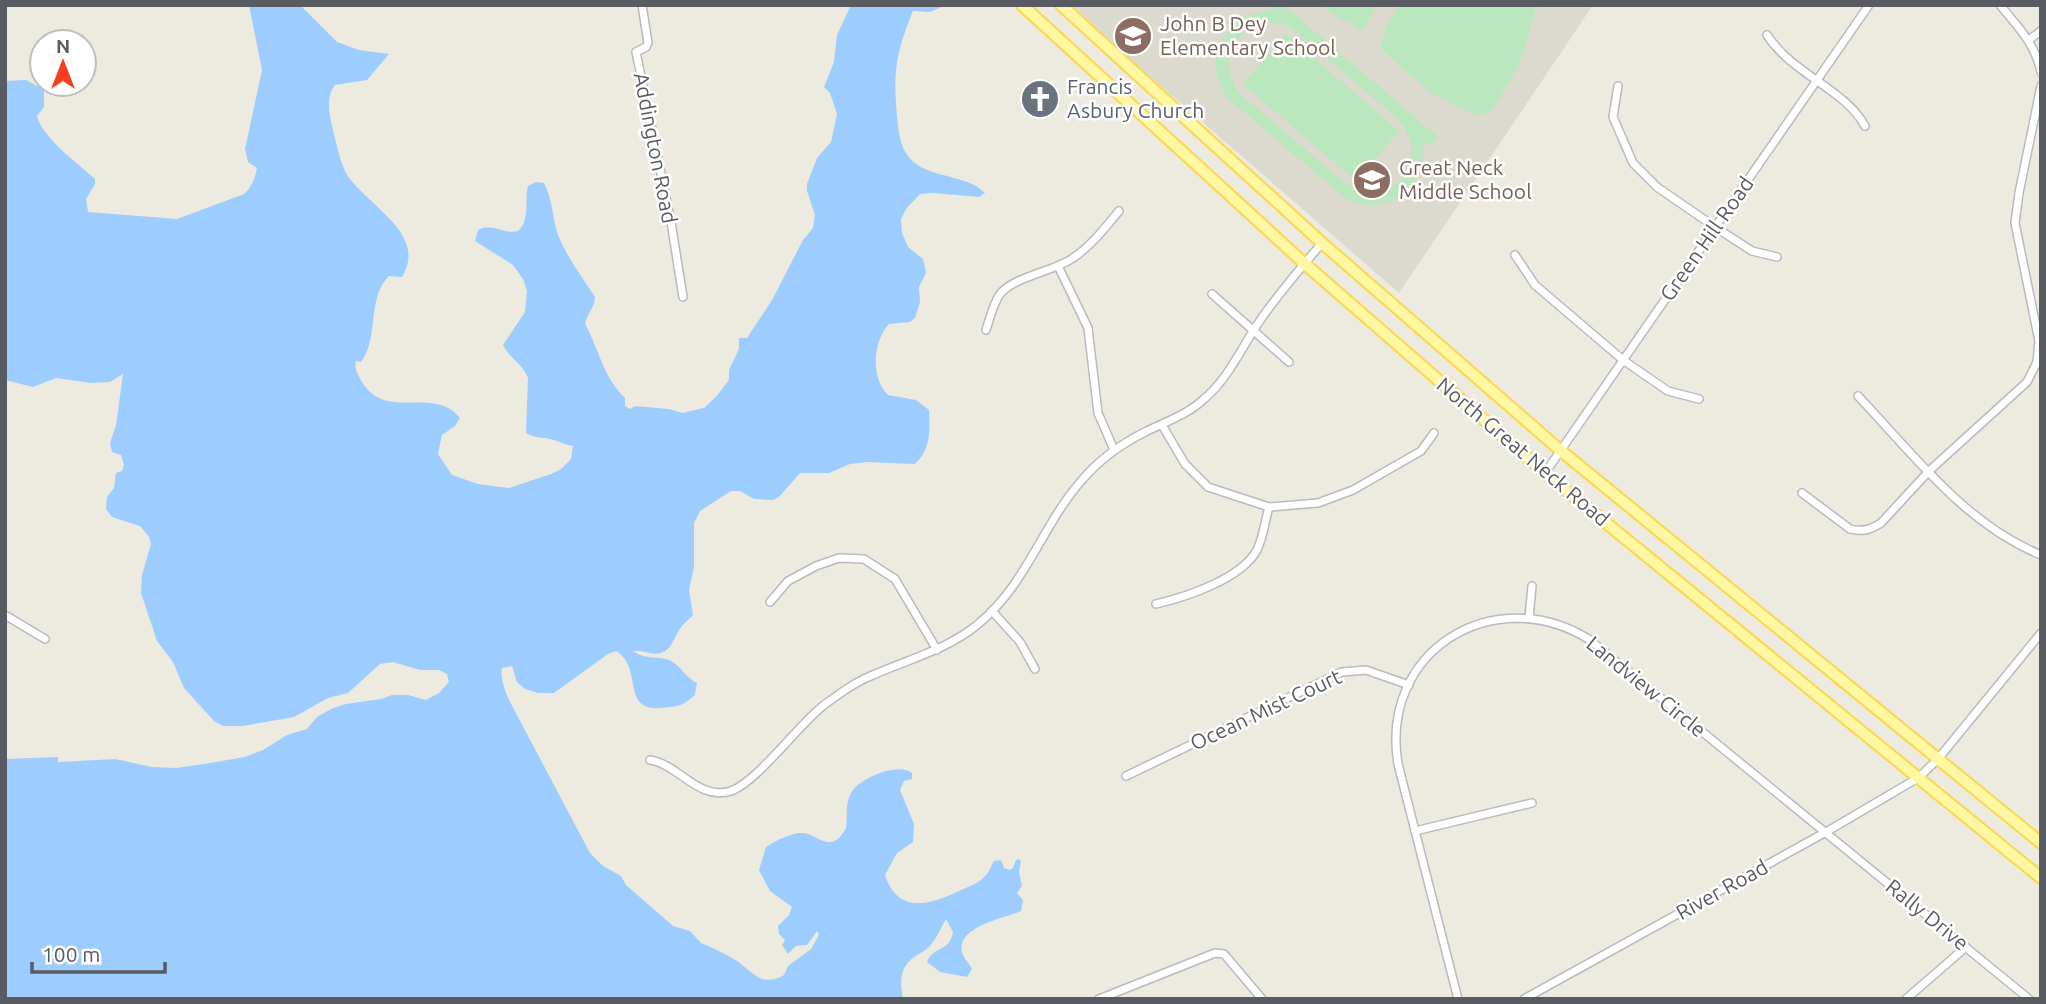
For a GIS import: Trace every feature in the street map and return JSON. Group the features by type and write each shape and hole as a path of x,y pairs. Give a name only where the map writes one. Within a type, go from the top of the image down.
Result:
{"main road":[{"name":"North Great Neck Road","path":"1022,5 1305,264 1545,472 2041,878"},
{"name":"North Great Neck Road","path":"1061,5 1322,243 1560,450 2041,843"}],"street":[{"name":"Addington Road","path":"642,5 648,43 636,52 671,222 683,298"},
{"name":"Green Hill Road","path":"1545,472 1869,5"},
{"path":"2000,5 2030,40 2041,72"},
{"path":"2030,40 2041,31"},
{"path":"1767,35 1784,57 1850,106 1865,126"},
{"path":"1618,86 1613,117 1633,163 1657,187 1715,227 1752,251 1777,257"},
{"path":"1802,493 1850,529 1866,530 1881,523 1929,471 2020,390 2033,372 2037,362 2037,333 2015,223 2017,201 2041,86"},
{"path":"986,330 996,301 1007,287 1058,266 1088,246 1119,211"},
{"path":"650,760 671,768 698,788 706,791 731,791 747,782 819,709 840,693 871,675 937,650 959,638 992,611 1025,570 1050,523 1072,492 1100,462 1114,450 1193,408 1217,387 1273,301 1322,243"},
{"path":"1515,255 1535,285 1623,360 1668,391 1699,399"},
{"path":"1058,266 1088,328 1098,413 1114,450"},
{"path":"1212,294 1289,362"},
{"path":"1858,396 1978,519 2015,544 2041,555"},
{"path":"1162,425 1185,464 1208,487 1269,508 1318,503 1353,490 1421,451 1434,433"},
{"path":"1156,604 1190,596 1240,568 1256,550 1269,508"},
{"path":"770,602 788,581 816,566 839,558 864,559 895,579 937,650"},
{"path":"1529,618 1532,586"},
{"path":"992,611 1020,642 1035,669"},
{"path":"5,615 44,639"},
{"name":"Landview Circle","path":"1458,999 1395,749 1397,718 1409,685 1425,659 1455,635 1486,621 1501,618 1529,618 1562,625 1590,640 1826,832"},
{"name":"River Road","path":"1524,999 1918,778 1938,759 2041,633"},
{"name":"Ocean Mist Court","path":"1126,776 1342,672 1366,670 1409,685"},
{"path":"1415,831 1532,803"},
{"name":"Rally Drive","path":"1826,832 2029,999"},
{"path":"1906,999 1966,947"},
{"path":"1099,999 1215,953 1224,954 1262,999"}],"shaded area":[{"name":"Great Neck Middle School","path":"1072,5 1593,5 1399,293 1139,67"}],"green space":[{"path":"1267,5 1284,5 1438,137 1430,146 1424,142 1421,166 1412,186 1404,194 1384,204 1368,205 1349,201 1227,98 1215,68 1216,54 1222,39 1232,25 1245,16 1271,10","holes":["1267,22 1283,24 1294,30 1399,120 1408,137 1412,153 1403,178 1392,187 1362,189 1344,182 1239,93 1229,69 1231,49 1236,40 1254,27"]},
{"path":"1318,5 1377,5 1362,31"},
{"path":"1399,5 1537,5 1519,66 1491,112 1475,115 1430,92 1380,48 1386,27"},
{"path":"1286,34 1399,131 1356,181 1243,84"}],"water":[{"path":"249,5 300,5 337,42 359,50 389,54 367,80 335,85 329,99 332,126 346,173 391,220 407,247 408,261 402,277 389,276 382,285 367,352 361,362 356,361 356,369 372,394 384,400 437,404 449,409 460,418 455,426 442,435 438,454 452,475 478,484 509,488 561,469 571,459 573,446 526,433 528,378 503,345 525,312 527,291 523,279 513,265 475,241 478,230 488,227 518,231 526,215 528,186 536,182 544,183 558,235 595,297 585,324 606,372 625,398 625,406 630,409 635,406 669,409 682,413 704,408 729,380 729,370 739,349 739,338 747,338 772,300 803,240 813,228 815,215 807,184 817,158 831,142 837,114 830,93 824,87 834,62 837,35 851,5 946,5 930,12 913,11 907,26 899,51 896,75 900,138 905,152 914,163 971,184 985,193 979,197 920,194 906,209 901,219 902,233 908,247 923,259 926,273 919,287 920,302 915,318 910,322 889,324 879,341 876,360 882,388 888,395 916,400 929,410 928,439 924,452 915,464 867,462 850,464 829,473 800,473 779,497 773,500 754,499 740,491 731,491 700,511 694,523 694,567 689,590 693,615 664,652 654,654 633,651 643,656 671,661 697,683 695,695 683,704 661,708 648,707 641,703 636,696 629,668 624,658 616,651 554,693 538,693 525,689 517,682 512,666 502,668 502,672 509,700 590,853 603,866 621,876 626,885 673,926 690,931 701,943 732,958 762,979 784,975 788,966 811,949 819,935 817,931 807,945 796,946 788,954 782,945 785,940 779,934 778,926 789,915 792,907 770,891 759,870 766,847 784,837 799,833 824,841 835,841 846,828 848,799 858,785 872,776 890,770 899,769 912,773 912,779 904,781 900,790 914,824 913,842 897,853 885,875 898,896 906,901 925,903 980,881 994,861 1001,860 1004,868 1009,870 1013,868 1016,860 1021,861 1019,872 1022,886 1017,893 1023,900 1021,911 982,925 965,937 963,955 972,969 967,977 940,972 927,962 933,953 949,943 953,932 946,919 931,945 909,961 903,971 903,999 5,999 5,759 58,757 58,762 115,759 152,767 176,768 245,757 263,750 287,735 307,729 317,717 333,708 392,695 408,695 426,700 439,693 449,682 447,674 439,670 420,670 393,662 380,664 348,693 328,698 294,717 243,726 223,726 214,721 184,688 173,662 157,641 141,593 142,575 151,544 149,537 140,526 112,517 106,509 107,497 114,488 116,473 122,471 124,465 121,455 112,452 110,443 116,425 123,374 110,382 91,383 56,378 33,387 5,380 5,81 26,80 28,98 44,98 44,107 37,116 46,133 95,179 86,199 88,212 177,219 244,194 249,188 257,168 248,162 245,149 262,70"}],"place":[{"name":"John B Dey Elementary School","path":"1133,36"},
{"name":"Francis Asbury Church","path":"1040,99"},
{"name":"Great Neck Middle School","path":"1372,180"}]}
